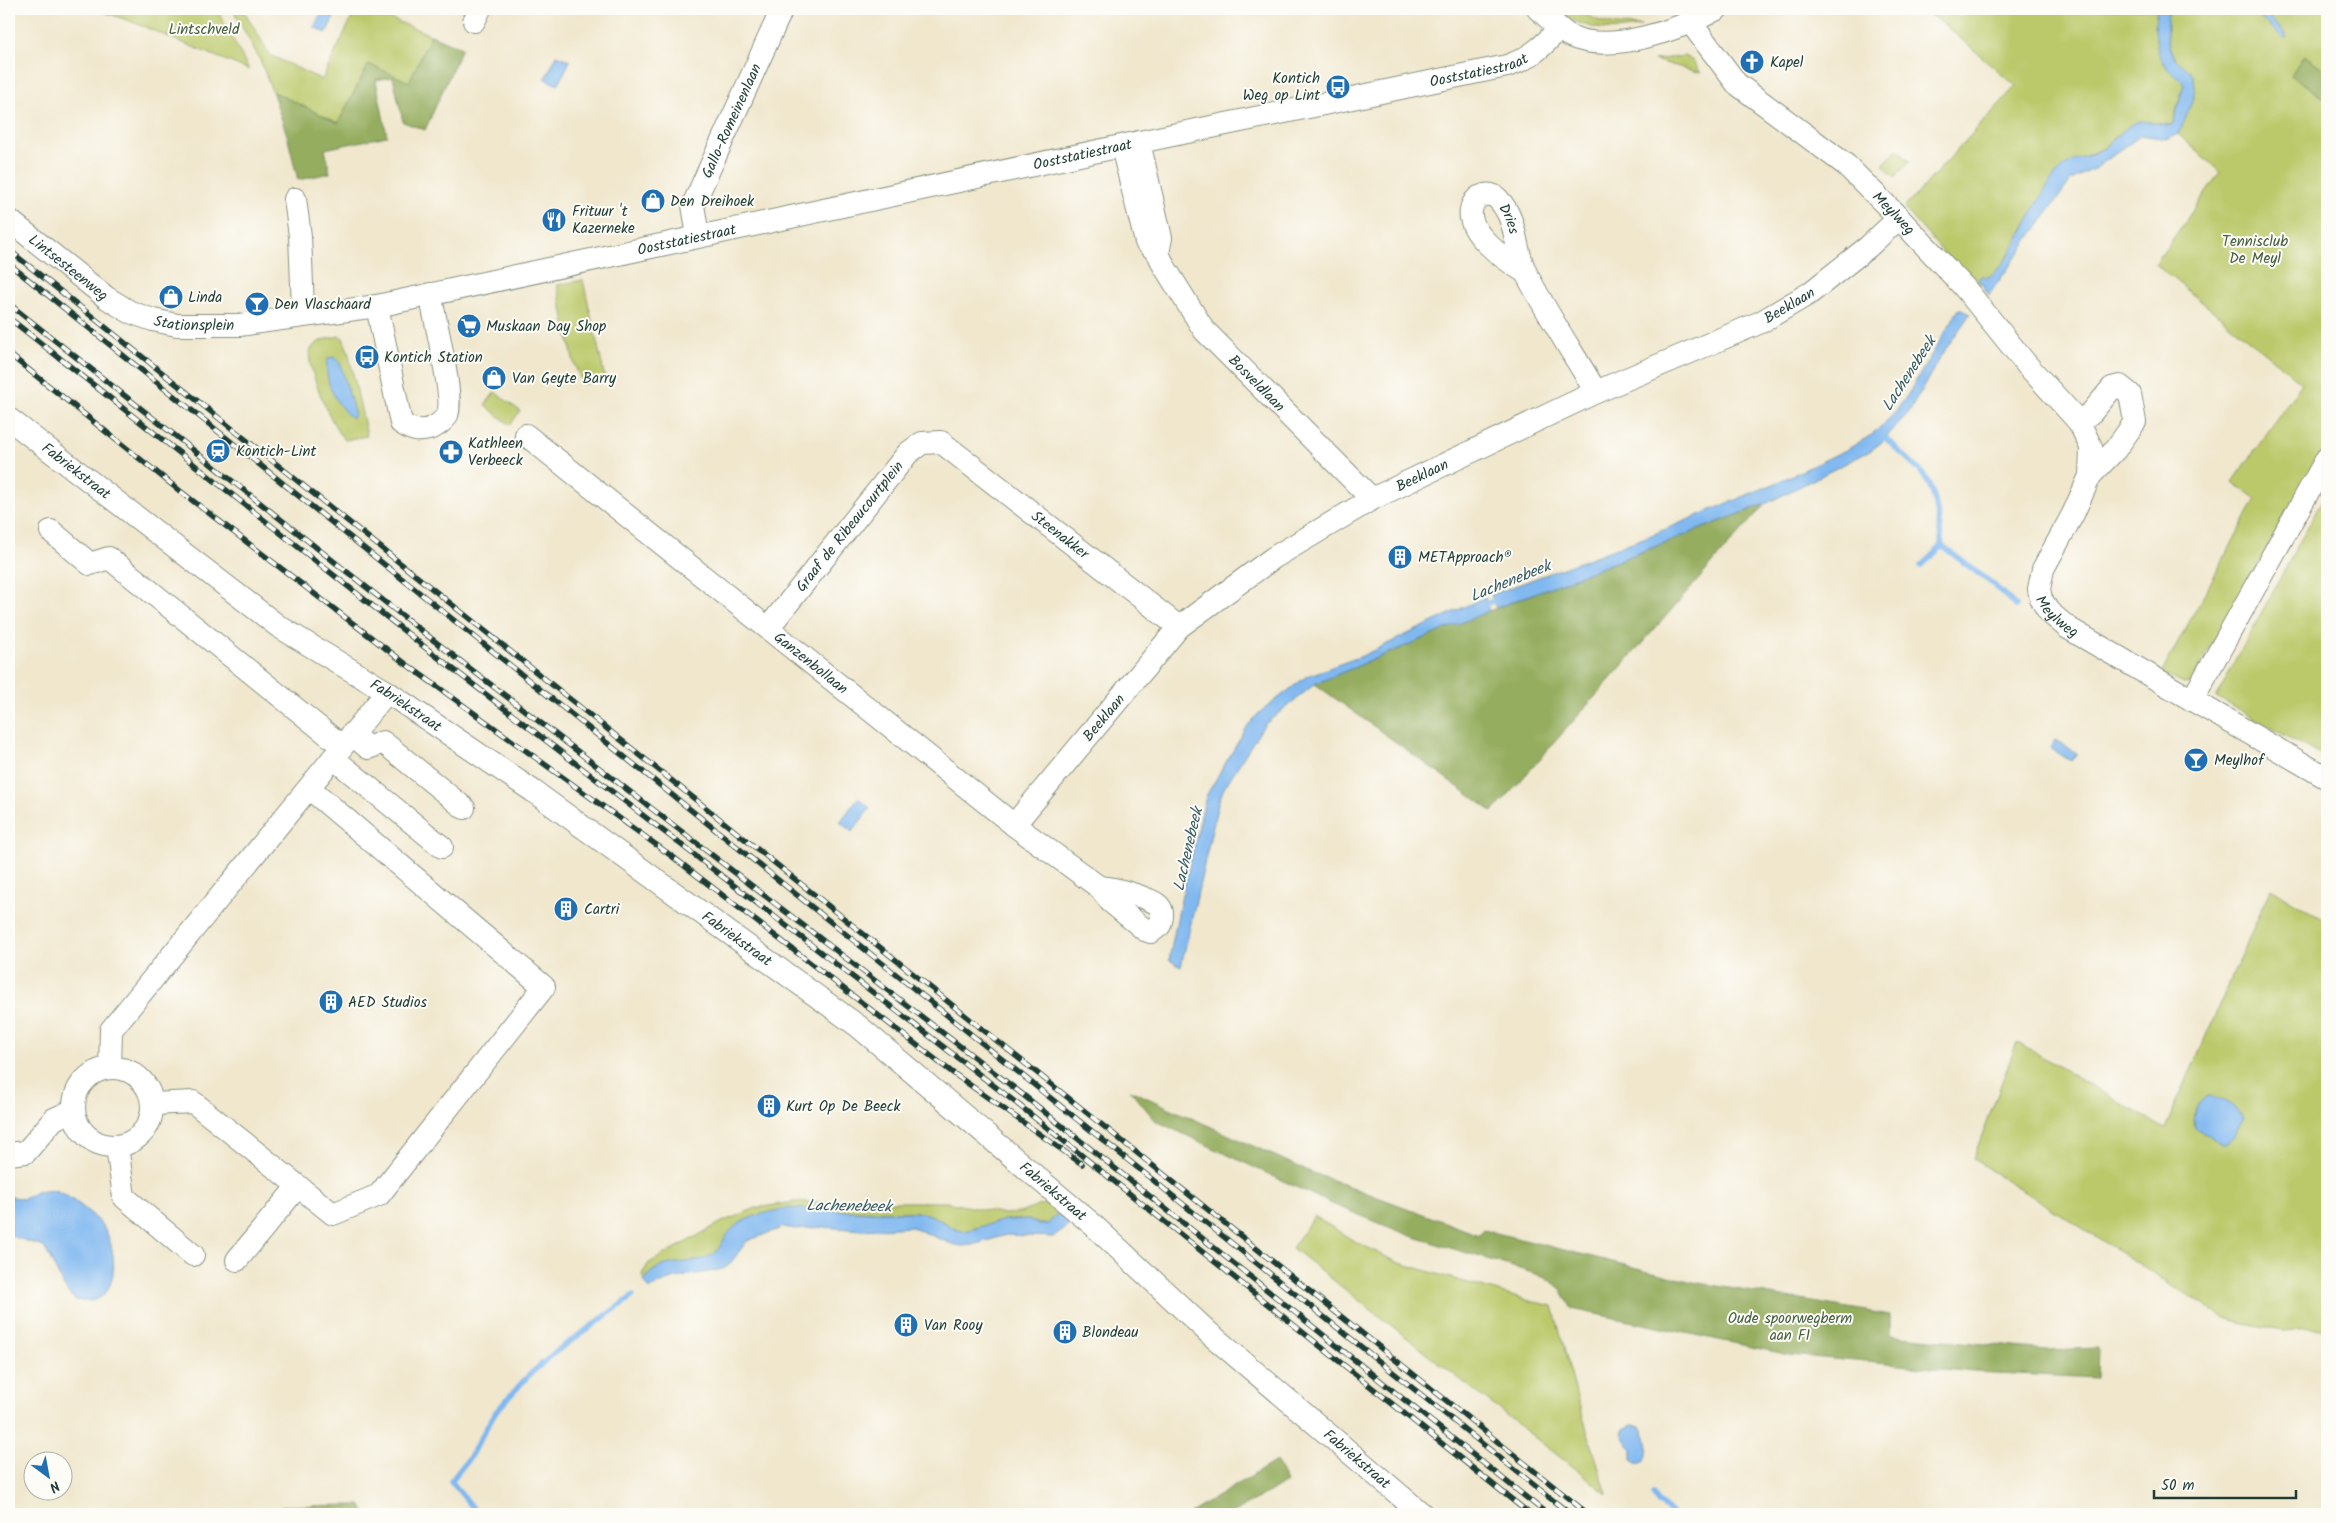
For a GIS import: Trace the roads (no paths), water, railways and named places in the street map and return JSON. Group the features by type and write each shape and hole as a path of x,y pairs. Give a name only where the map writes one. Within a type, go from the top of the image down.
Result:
{"street":[{"name":"Gallo-Romeinenlaan","path":"698,236 694,205 782,9"},
{"path":"1538,9 1569,36 1581,40 1607,42 1676,29 1692,23 1717,9"},
{"name":"Meylweg","path":"1692,23 1737,84 1846,164 1964,287 2027,365 2079,422 2091,447 2090,476"},
{"name":"Ooststatiestraat","path":"430,294 1507,66 1518,63 1538,51 1559,28"},
{"name":"Bosveldlaan","path":"1130,145 1161,238 1158,253 1164,266 1204,330 1372,499"},
{"path":"295,199 300,236 303,308"},
{"name":"Beeklaan","path":"1014,824 1179,627 1273,558 1372,499 1596,392 1761,322 1817,288 1868,247 1899,218"},
{"name":"Lintsesteenweg","path":"9,220 107,298 130,312"},
{"path":"1525,272 1596,392"},
{"path":"377,306 401,423 409,429 420,431 435,427 448,415 448,386 430,294"},
{"name":"Stationsplein","path":"130,312 177,325 239,325 377,306 430,294"},
{"name":"Meylweg","path":"2079,422 2092,412 2112,388 2120,386 2130,394 2135,422 2115,450 2090,476 2073,514 2043,569 2039,589 2041,599 2049,612 2068,628 2327,778"},
{"name":"Fabriekstraat","path":"9,418 278,626 387,692 533,791 858,1026 1092,1224 1209,1333 1422,1514"},
{"name":"Ganzenbollaan","path":"526,435 1014,824 1099,887"},
{"name":"Graaf de Ribeaucourtplein","path":"769,628 908,452 922,443 941,442"},
{"name":"Steenakker","path":"941,442 1179,627"},
{"path":"2192,700 2327,458"},
{"path":"51,532 90,564 109,558 342,746 442,847"},
{"path":"110,1068 112,1030 387,692"},
{"path":"342,746 368,748 383,742 464,808"},
{"path":"152,1104 193,1102 333,1214 379,1195 544,987 308,788"},
{"path":"110,1068 125,1070 138,1077 148,1089 152,1104 151,1119 143,1132 131,1142 117,1146 102,1144 88,1137 79,1125 74,1110 76,1096 83,1082 95,1073 110,1068"},
{"path":"9,1154 26,1152 54,1120 74,1110"},
{"path":"117,1146 124,1197 193,1255"},
{"path":"237,1260 298,1186"}],"water":[{"path":"323,9 338,9 326,33 314,27"},
{"path":"2157,9 2169,9 2167,38 2171,52 2190,72 2194,80 2195,86 2192,100 2178,134 2167,139 2141,135 2096,168 2071,180 1989,295 1978,279 1982,275 1987,278 2009,255 2041,196 2060,170 2070,163 2104,148 2132,124 2145,121 2172,125 2184,84 2164,64 2158,49 2155,33"},
{"path":"2250,9 2259,9 2284,32 2287,38 2282,37"},
{"path":"557,55 570,61 558,85 545,79"},
{"path":"1959,309 1970,314 1941,356 1909,412 1882,442 1870,451 1765,504 1496,608 1491,595 1654,534 1776,483 1848,449 1873,434 1894,414 1907,396"},
{"path":"334,357 340,363 355,415 352,418 341,407 329,382 327,374 328,358"},
{"path":"1485,597 1489,611 1315,684 1264,725 1224,788 1218,803 1181,967 1169,960 1180,904 1206,796 1247,727 1259,713 1307,676 1362,656"},
{"path":"2055,740 2077,753 2071,761 2050,748"},
{"path":"858,798 870,808 852,832 840,822"},
{"path":"2208,1096 2218,1098 2230,1104 2242,1115 2243,1120 2235,1135 2223,1145 2195,1128 2196,1110"},
{"path":"55,1190 88,1211 108,1235 113,1258 111,1281 107,1290 100,1297 90,1301 76,1300 68,1292 44,1247 9,1235 9,1196 23,1199 36,1192"},
{"path":"786,1208 916,1212 931,1215 957,1230 965,1231 1005,1220 1028,1219 1039,1224 1048,1224 1057,1214 1071,1220 1066,1228 1054,1237 1006,1235 973,1245 961,1246 912,1227 862,1230 824,1227 795,1229 784,1227 747,1241 729,1265 723,1269 676,1278 650,1289 644,1282 650,1274 665,1265 710,1256 718,1250 732,1229 746,1220"},
{"path":"1632,1425 1640,1426 1645,1434 1647,1443 1645,1461 1639,1464 1632,1460 1632,1450 1622,1434 1624,1429"}],"waterway":[{"path":"1882,434 1927,480 1934,497 1942,546 1994,585 2016,606"},
{"path":"1921,566 1942,546"},
{"name":"Lachenebeek","path":"1481,606 1500,598"},
{"name":"Lachenebeek","path":"478,1514 451,1481 470,1457 494,1414 528,1376 554,1353 633,1296"},
{"path":"1653,1494 1660,1504 1672,1514"}],"railway":[{"path":"9,250 1588,1514"},
{"path":"9,264 1570,1514"},
{"path":"9,304 428,636 1022,1094 1547,1514"},
{"path":"9,318 422,645 1015,1102 1530,1514"},
{"path":"9,354 180,491 406,664 673,857 953,1073 1082,1164"}],"place":[{"name":"Kapel","path":"1752,62"},
{"name":"Kontich Weg op Lint","path":"1338,87"},
{"name":"Den Dreihoek","path":"653,201"},
{"name":"Frituur 't Kazerneke","path":"554,220"},
{"name":"Linda","path":"171,297"},
{"name":"Den Vlaschaard","path":"257,304"},
{"name":"Muskaan Day Shop","path":"469,326"},
{"name":"Kontich Station","path":"367,357"},
{"name":"Van Geyte Barry","path":"494,378"},
{"name":"Kontich-Lint","path":"218,451"},
{"name":"Kathleen Verbeeck","path":"451,452"},
{"name":"METApproach®","path":"1400,557"},
{"name":"Meylhof","path":"2196,760"},
{"name":"Cartri","path":"566,909"},
{"name":"AED Studios","path":"331,1002"},
{"name":"Kurt Op De Beeck","path":"769,1106"},
{"name":"Van Rooy","path":"906,1325"},
{"name":"Blondeau","path":"1065,1332"}],"park label":[{"name":"Lintschveld","path":"204,29"},
{"name":"Tennisclub De Meyl","path":"2255,250"},
{"name":"Oude spoorwegberm aan F1","path":"1790,1326"}]}
